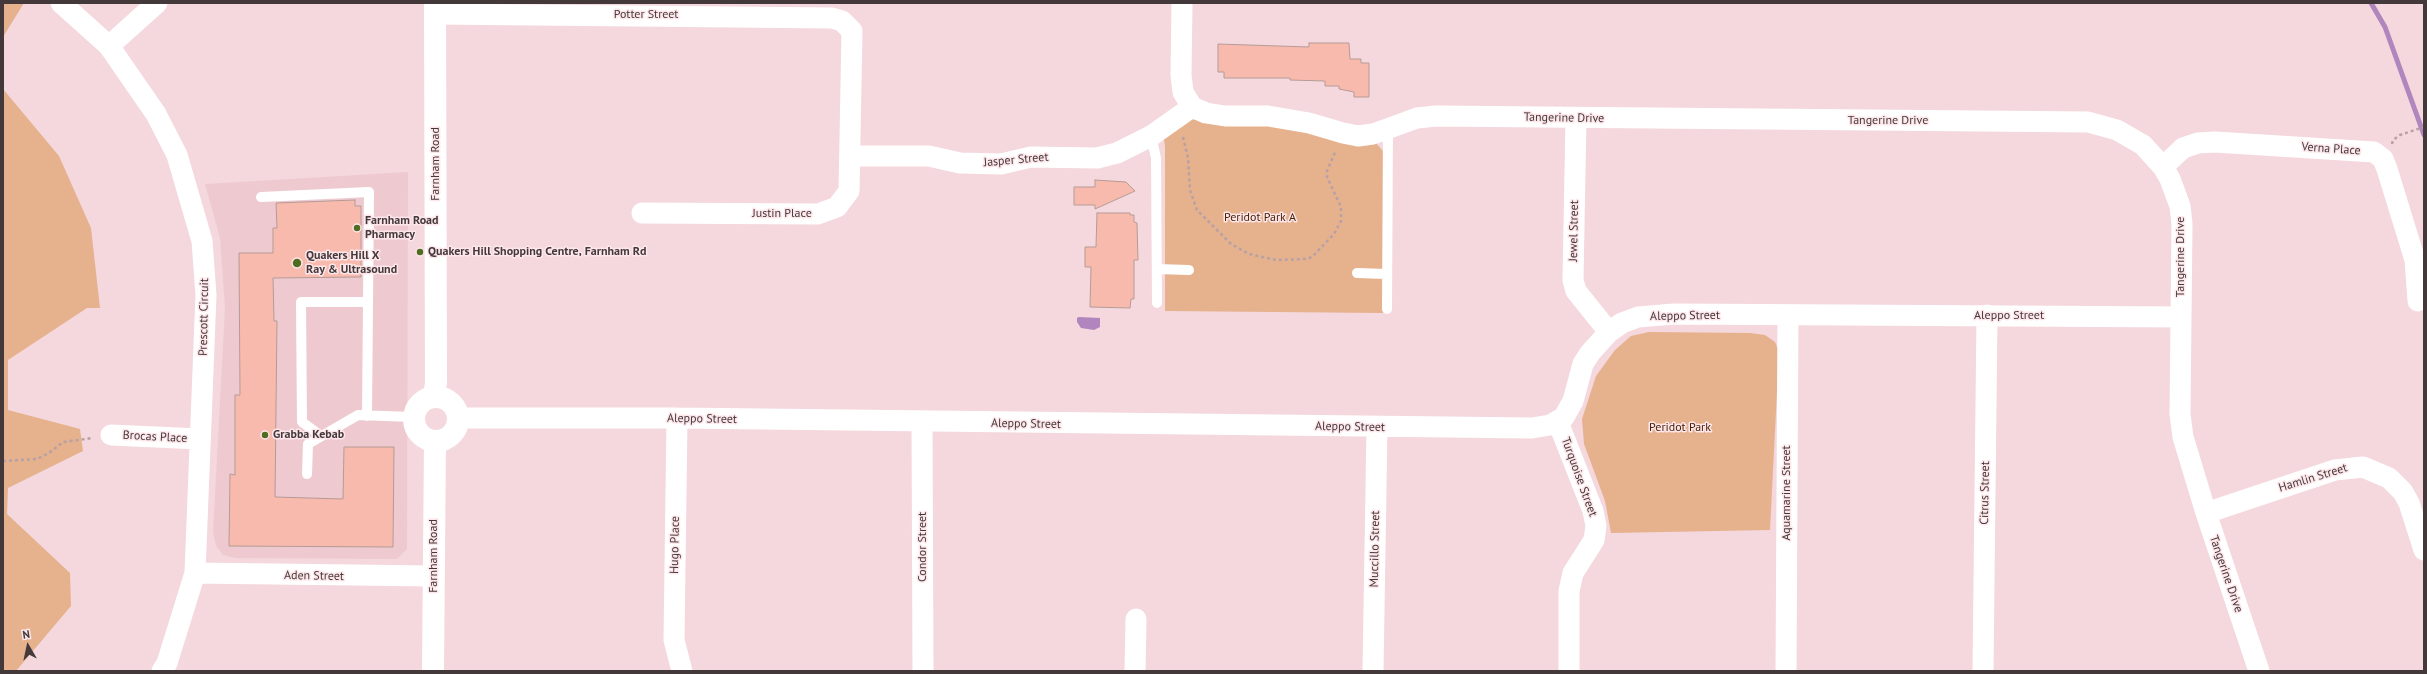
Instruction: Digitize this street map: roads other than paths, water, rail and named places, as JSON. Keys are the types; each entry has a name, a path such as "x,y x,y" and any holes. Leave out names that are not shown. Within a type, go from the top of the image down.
{"street":[{"name":"Prescott Circuit","path":"61,3 109,46 141,90 166,132 177,155 202,241 206,295 195,573 167,663 162,671"},
{"path":"109,46 157,3"},
{"path":"1182,3 1181,75 1184,112"},
{"name":"Potter Street","path":"435,9 659,9 832,18 842,21 852,31"},
{"name":"Farnham Road","path":"434,396 436,383 435,9"},
{"name":"Justin Place","path":"642,213 818,214 837,207 849,191 852,31"},
{"name":"Tangerine Drive","path":"1184,112 1225,116 1268,116 1309,122 1343,134 1358,136 1373,134 1388,127 1417,118 1436,116 2088,122 2117,130 2143,145 2163,167 2176,190 2182,224 2181,425 2206,513 2259,671"},
{"name":"Jasper Street","path":"850,156 929,156 960,163 1001,164 1031,157 1097,158 1117,153 1151,136 1184,112"},
{"name":"Jewel Street","path":"1576,118 1573,280 1576,291 1609,332"},
{"name":"Verna Place","path":"2163,167 2183,148 2198,142 2374,152 2383,159 2387,169 2415,260 2418,301"},
{"name":"Aleppo Street","path":"458,420 466,418 677,418 922,423 1532,428 1558,422 1569,410 1583,364 1598,342 1622,323 1638,317 1656,315 1987,315 2181,318"},
{"name":"Citrus Street","path":"1983,671 1987,315"},
{"name":"Aquamarine Street","path":"1786,671 1788,316"},
{"path":"434,396 446,399 451,403 455,408 458,420 453,433 441,441 434,441 421,436 413,424 413,417 418,405 422,401 434,396"},
{"name":"Hugo Place","path":"677,418 674,640 682,671"},
{"name":"Turquoise Street","path":"1558,422 1593,511 1596,526 1594,540 1573,573 1570,591 1569,671"},
{"name":"Condor Street","path":"922,423 923,671"},
{"name":"Muccillo Street","path":"1373,671 1377,427"},
{"name":"Brocas Place","path":"111,435 200,439"},
{"name":"Farnham Road","path":"433,671 434,441"},
{"name":"Hamlin Street","path":"2206,513 2335,470 2362,467 2384,476 2403,492 2409,503 2424,550"},
{"name":"Aden Street","path":"195,573 433,576"},
{"path":"1135,671 1136,619"}],"lane":[{"path":"1387,309 1388,127"},
{"path":"1151,136 1156,158 1157,303"},
{"path":"262,197 369,192 367,416"},
{"path":"1157,269 1189,270"},
{"path":"1357,273 1387,274"},
{"path":"321,436 302,422 301,302 368,302"},
{"path":"307,474 308,444 358,415 413,417"}],"waterway":[{"path":"2371,3 2385,27 2424,135"}],"place":[{"name":"Farnham Road Pharmacy","path":"357,228"},
{"name":"Quakers Hill Shopping Centre, Farnham Rd","path":"420,252"},
{"name":"Quakers Hill X Ray & Ultrasound","path":"297,263"},
{"name":"Grabba Kebab","path":"265,435"}],"park label":[{"name":"Peridot Park A","path":"1260,218"},
{"name":"Peridot Park","path":"1680,428"}]}
